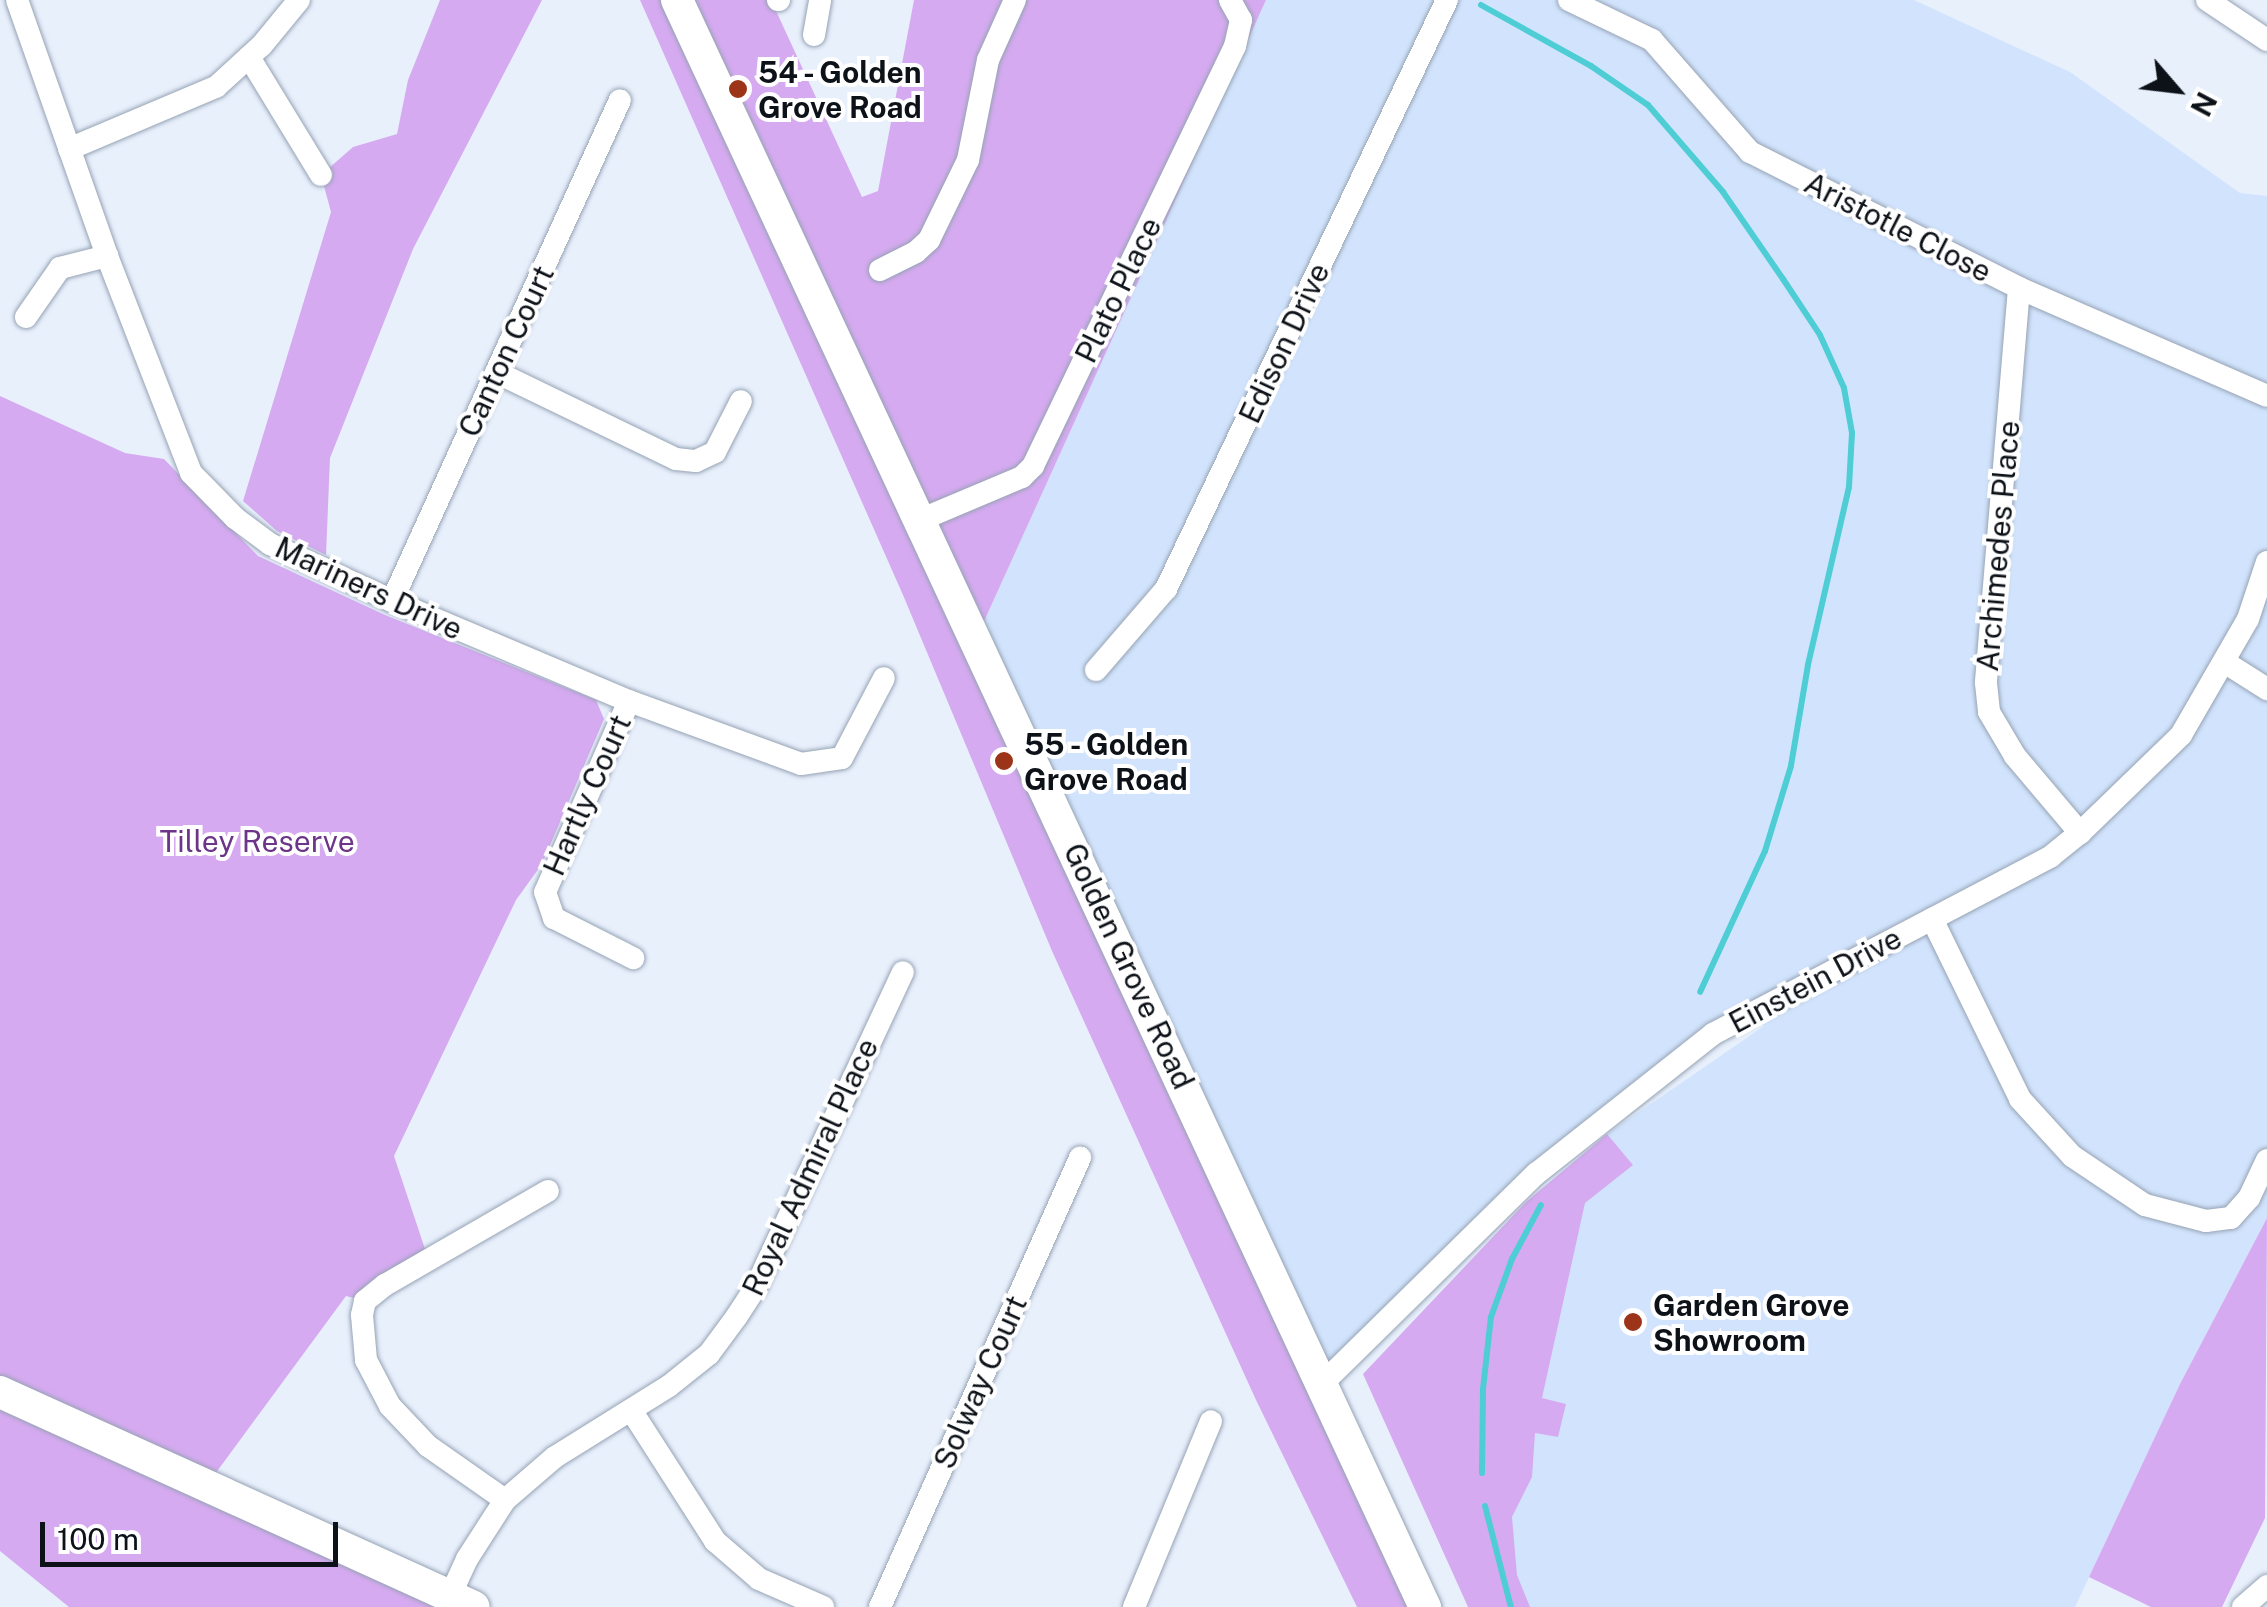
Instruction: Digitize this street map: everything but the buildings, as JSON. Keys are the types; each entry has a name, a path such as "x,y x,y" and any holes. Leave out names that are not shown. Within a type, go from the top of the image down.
{"main road":[{"name":"Golden Grove Road","path":"678,0 1324,1382 1425,1607"},
{"path":"0,1392 462,1602"}],"street":[{"path":"69,149 216,87 300,0"},
{"path":"814,35 820,0"},
{"path":"880,270 916,252 929,240 968,160 988,60 1015,0"},
{"name":"Plato Place","path":"920,520 1022,478 1033,466 1235,46 1241,20 1230,0"},
{"name":"Edison Drive","path":"1096,670 1166,589 1447,0"},
{"name":"Aristotle Close","path":"1569,0 1652,40 1750,152 2019,288 2267,396"},
{"path":"2207,0 2267,40"},
{"name":"Mariners Drive","path":"12,12 69,149 191,473 235,518 270,544 392,602 629,701 801,764 842,758 884,678"},
{"path":"249,57 321,174"},
{"name":"Canton Court","path":"392,602 620,100"},
{"path":"26,317 60,268 107,256"},
{"name":"Archimedes Place","path":"2019,288 1986,683 1989,712 2015,756 2080,834"},
{"path":"496,372 676,459 696,461 715,452 741,401"},
{"name":"Einstein Drive","path":"1324,1382 1537,1172 1712,1034 2050,857 2080,834 2181,735 2226,664 2248,619 2267,562"},
{"path":"2226,664 2267,688"},
{"name":"Hartly Court","path":"629,701 544,892 554,918 634,958"},
{"path":"1932,919 2020,1099 2072,1156 2145,1205 2206,1221 2232,1218 2249,1198 2267,1160"},
{"name":"Royal Admiral Place","path":"462,1602 467,1559 505,1500 556,1458 709,1354 757,1285 903,972"},
{"name":"Solway Court","path":"880,1607 1080,1157"},
{"path":"505,1500 428,1446 390,1406 366,1360 362,1314 364,1301 385,1285 548,1190"},
{"path":"631,1410 715,1540 759,1579 823,1607"},
{"path":"1134,1607 1212,1421"},
{"path":"2243,1607 2267,1586"}],"shaded area":[{"path":"1266,0 1914,0 2070,72 2240,193 2267,196 2267,1218 2180,1384 2075,1607 1470,1607 1533,1196 1607,1134 1764,1026 1753,1013 1575,1143 1324,1382 976,639"}],"green space":[{"path":"440,0 542,0 413,249 330,458 326,555 277,531 243,501 331,212 321,175 353,147 397,134 408,80"},
{"path":"640,0 771,0 862,197 878,191 914,0 1266,0 976,639 1423,1607 1357,1607 1256,1400 1052,951 903,595"},
{"name":"Tilley Reserve","path":"0,396 125,453 164,459 258,556 385,615 596,700 604,719 542,864 516,900 394,1156 428,1258 365,1301 346,1296 207,1485 475,1607 69,1607 0,1551"},
{"path":"1607,1134 1633,1165 1585,1203 1542,1398 1566,1404 1558,1437 1535,1433 1532,1477 1512,1517 1517,1575 1530,1607 1468,1607 1363,1374 1526,1202"},
{"path":"2267,1218 2265,1518 2222,1607 2151,1607 2089,1577 2180,1384"}],"waterway":[{"path":"1481,5 1591,66 1648,105 1723,192 1820,335 1844,388 1852,433 1849,487 1808,665 1791,766 1765,851 1700,992"},
{"path":"1482,1473 1483,1389 1491,1317 1512,1259 1541,1205"},
{"path":"1485,1506 1511,1607"}],"place":[{"name":"54 - Golden Grove Road","path":"738,89"},
{"name":"55 - Golden Grove Road","path":"1004,761"},
{"name":"Garden Grove Showroom","path":"1633,1322"}]}
